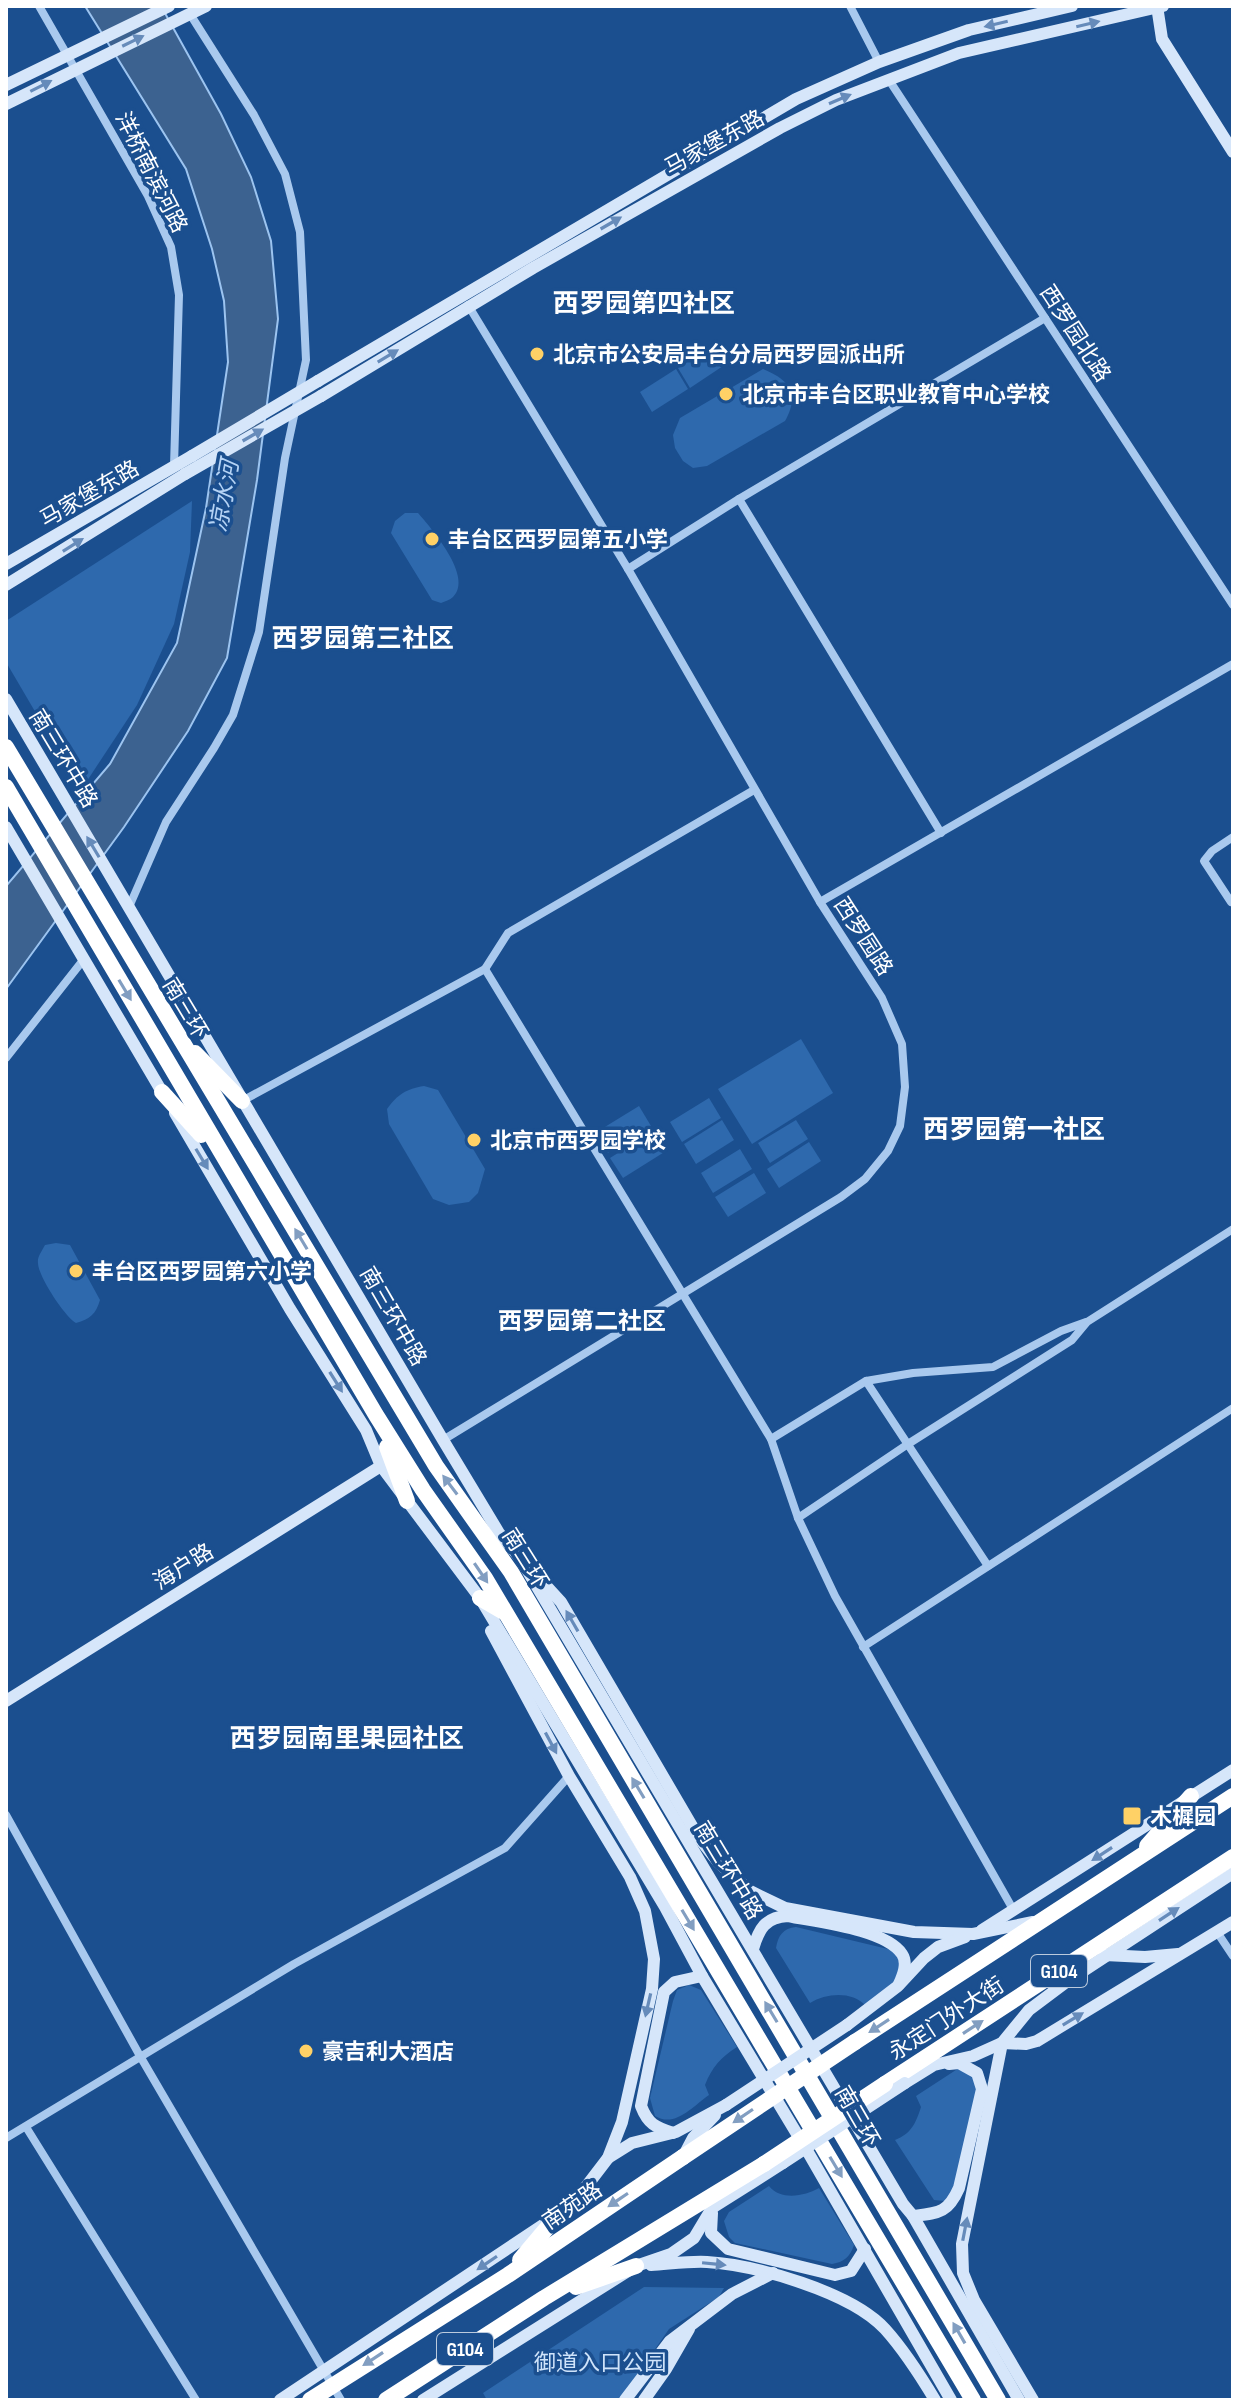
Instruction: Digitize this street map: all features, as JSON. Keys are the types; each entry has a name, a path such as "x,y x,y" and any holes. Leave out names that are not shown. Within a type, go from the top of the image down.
{"highway":[{"name":"南三环","path":"6,747 436,1466 516,1565 998,2400"},
{"name":"南三环","path":"6,787 376,1415 423,1490 485,1578 973,2400"},
{"path":"173,1030 242,1101"},
{"path":"162,1092 227,1162"},
{"path":"376,1415 407,1501"},
{"path":"499,1533 516,1565"},
{"path":"480,1598 505,1612"},
{"path":"1132,1862 1191,1796"},
{"name":"永定门外大街","path":"855,2042 1233,1796"},
{"name":"永定门外大街","path":"544,2298 764,2164 1233,1857"},
{"name":"南苑路","path":"310,2400 508,2275 855,2042"},
{"path":"508,2275 558,2215"},
{"path":"544,2298 636,2266"},
{"name":"G104","path":"386,2400 544,2298"}],"street":[{"name":"洋桥南滨河路","path":"39,6 148,196 171,247 179,295 174,466"},
{"path":"6,85 169,6"},
{"path":"6,104 206,6"},
{"path":"850,6 879,62"},
{"name":"马家堡东路","path":"6,585 185,474 321,396 466,302 796,99 879,62 969,30 1072,6"},
{"path":"1159,6 1162,39 1233,152"},
{"name":"马家堡东路","path":"6,564 318,381 836,100 959,53 1125,11 1159,6"},
{"path":"129,907 166,822 233,715 259,632 285,458 306,360 300,232 285,174 254,115 190,14"},
{"name":"西罗园北路","path":"889,80 1233,605"},
{"name":"西罗园路","path":"443,1440 841,1197 865,1179 888,1151 900,1126 905,1087 902,1044 882,998 820,902 628,569 466,302"},
{"path":"628,569 739,499 1045,318"},
{"path":"739,499 941,833"},
{"path":"820,902 1233,664"},
{"name":"南三环中路","path":"6,699 499,1533"},
{"path":"242,1101 485,969 508,933 754,790"},
{"path":"7,830 290,1309 366,1430 381,1466 428,1525 472,1596 569,1776 630,1877 645,1911 654,1959 652,1989 622,2122 608,2158 582,2192 558,2215 333,2385 280,2400"},
{"path":"1233,837 1212,851 1204,861 1231,902 1233,900"},
{"path":"6,1058 84,959"},
{"path":"485,969 771,1439 798,1518 863,1647 1014,1911"},
{"path":"771,1439 866,1381 913,1373 993,1367 1061,1331 1087,1322 1233,1229"},
{"path":"798,1518 1072,1340 1087,1322"},
{"path":"866,1381 988,1566"},
{"path":"863,1647 1233,1408"},
{"name":"海户路","path":"6,1701 381,1466"},
{"path":"445,1552 480,1598 665,1907 702,1976 951,2400"},
{"path":"516,1565 561,1602 699,1838 718,1862 750,1891 785,1908 914,1932 973,1934 1004,1930 1045,1919"},
{"name":"南三环中路","path":"516,1565 753,1949 1019,2400"},
{"path":"608,2158 632,2143 673,2133 726,2105 847,2025 898,1986 938,1947 973,1934 1014,1911 1233,1770"},
{"path":"6,2138 294,1964 505,1848 569,1776"},
{"path":"6,1815 140,2056 333,2385"},
{"name":"永定门外大街","path":"712,2208 934,2065 973,2056 1002,2043 1029,2010 1105,1955 1233,1873"},
{"path":"753,1949 759,1930 766,1921 777,1917 788,1916 872,1935 887,1939 903,1955 905,1966 898,1986"},
{"path":"1033,2400 974,2300 963,2273 962,2244 1002,2043 1037,2041 1233,1922"},
{"path":"1217,1932 1233,1956"},
{"path":"1105,1955 1145,1957 1183,1953"},
{"path":"673,2133 653,2127 646,2120 641,2106 664,1992 675,1982 702,1976"},
{"path":"913,2216 942,2211 952,2204 959,2188 982,2089 977,2073 959,2063 934,2065"},
{"path":"683,2157 693,2138 726,2105"},
{"path":"26,2127 196,2400"},
{"path":"712,2208 711,2233 728,2249 835,2275 851,2271 865,2249"},
{"path":"423,2400 636,2266 671,2254 694,2238 712,2208"},
{"path":"636,2266 707,2262 773,2273 847,2302 883,2327 935,2400"},
{"path":"625,2400 670,2341 732,2294 773,2273"},
{"path":"644,2400 692,2323"}],"green space":[{"path":"714,344 726,364 690,388 678,368"},
{"path":"676,369 688,389 652,412 640,392"},
{"path":"763,369 780,378 790,389 792,403 785,421 707,466 693,468 683,461 675,448 673,435 680,418"},
{"path":"192,501 190,552 174,624 137,705 81,790 6,662 6,621"},
{"path":"405,513 418,513 455,566 458,588 449,600 441,603 432,600 391,533 395,521"},
{"path":"801,1039 833,1093 752,1144 718,1089"},
{"path":"424,1086 438,1090 485,1169 478,1193 469,1202 449,1205 433,1199 389,1124 387,1109 395,1100 407,1091"},
{"path":"709,1098 721,1118 682,1142 670,1122"},
{"path":"639,1106 651,1126 608,1153 595,1133"},
{"path":"722,1120 734,1140 696,1164 684,1144"},
{"path":"796,1120 808,1139 770,1163 758,1143"},
{"path":"653,1131 666,1151 623,1178 610,1158"},
{"path":"809,1142 821,1161 779,1188 767,1169"},
{"path":"740,1149 752,1169 713,1193 701,1173"},
{"path":"754,1173 766,1193 728,1217 715,1197"},
{"path":"45,1245 70,1245 100,1300 92,1315 76,1323 59,1305 39,1269 38,1258"},
{"path":"796,1927 892,1950 898,1954 903,1982 866,2006 854,1998 839,1995 810,2003 776,1948 782,1933"},
{"path":"689,1985 701,1990 737,2047 711,2073 705,2085 709,2095 676,2118 662,2119 655,2116 650,2098 673,2001 677,1990"},
{"path":"959,2068 972,2073 978,2082 957,2191 945,2201 934,2200 895,2140 905,2135 915,2123 921,2107 916,2096"},
{"path":"769,2186 780,2194 793,2196 819,2188 854,2245 848,2256 832,2264 735,2243 729,2237 724,2221 729,2212"},
{"name":"御道入口公园","path":"644,2287 724,2288 719,2297 669,2329 620,2400 487,2400 483,2393"}],"water":[{"name":"凉水河","path":"85,6 161,6 221,114 251,177 271,241 278,319 257,480 227,658 188,731 124,827 6,989 6,886 110,764 177,643 206,508 228,362 224,301 212,249 186,169"}],"place":[{"name":"北京市公安局丰台分局西罗园派出所","path":"537,354"},
{"name":"北京市丰台区职业教育中心学校","path":"726,394"},
{"name":"丰台区西罗园第五小学","path":"432,539"},
{"name":"北京市西罗园学校","path":"474,1140"},
{"name":"丰台区西罗园第六小学","path":"76,1271"},
{"name":"木樨园","path":"1132,1816"},
{"name":"豪吉利大酒店","path":"306,2051"}],"district":[{"name":"西罗园第四社区","path":"644,303"},
{"name":"西罗园第三社区","path":"363,638"},
{"name":"西罗园第一社区","path":"1014,1129"},
{"name":"西罗园第二社区","path":"582,1321"},
{"name":"西罗园南里果园社区","path":"347,1738"}]}
